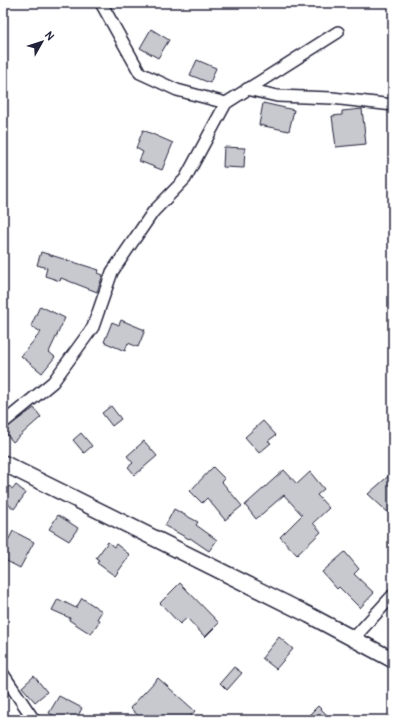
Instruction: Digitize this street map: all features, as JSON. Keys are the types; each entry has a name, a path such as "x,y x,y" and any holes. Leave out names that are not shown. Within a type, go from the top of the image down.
{"street":[{"path":"101,3 140,73 177,90 226,103"},
{"path":"3,423 53,382 93,327 112,272 154,212 185,179 226,103 338,32"},
{"path":"247,89 277,96 332,98 393,105"},
{"path":"3,463 393,660"},
{"path":"353,639 393,595"},
{"path":"3,674 34,720"}],"building":[{"path":"151,29 169,40 158,58 140,48"},
{"path":"197,60 216,68 210,83 190,75"},
{"path":"263,103 294,110 289,131 259,125"},
{"path":"362,109 366,144 336,147 332,116 342,115 342,111"},
{"path":"143,130 173,143 162,170 139,161 143,152 136,148"},
{"path":"224,147 245,148 244,168 223,167"},
{"path":"41,252 99,270 98,273 103,275 97,292 61,278 60,281 45,276 47,268 37,265"},
{"path":"40,306 65,318 49,352 55,357 42,373 21,356 41,332 31,326"},
{"path":"121,320 145,330 138,347 128,343 125,351 104,342 112,322 119,325"},
{"path":"111,406 121,419 112,426 102,413"},
{"path":"34,408 41,417 13,442 3,430"},
{"path":"263,421 276,435 268,441 271,443 259,453 245,437"},
{"path":"81,433 92,446 84,453 73,440"},
{"path":"144,441 157,456 135,475 128,467 133,463 127,456"},
{"path":"213,467 225,479 222,482 242,506 225,520 207,498 202,503 190,491"},
{"path":"284,470 297,484 310,472 324,489 317,495 329,508 313,523 321,532 297,555 280,537 302,515 284,495 256,519 245,505"},
{"path":"393,472 393,517 368,494"},
{"path":"16,485 26,493 14,509 3,500 3,493 9,486 13,489"},
{"path":"174,509 198,522 196,525 217,540 209,551 190,538 189,539 165,526"},
{"path":"58,515 78,528 69,541 49,529"},
{"path":"13,531 34,542 20,568 3,559 3,550"},
{"path":"108,542 114,547 116,544 130,555 115,576 97,563 99,560 96,558"},
{"path":"345,552 359,569 354,574 374,593 360,608 339,587 337,589 322,572"},
{"path":"180,583 219,623 205,637 187,618 180,624 160,603"},
{"path":"82,598 102,611 97,619 100,620 91,634 69,620 70,618 52,610 58,599 76,608"},
{"path":"279,637 293,649 276,669 262,658"},
{"path":"234,667 242,673 227,690 220,683"},
{"path":"34,676 47,692 35,702 22,687"},
{"path":"158,678 195,711 187,720 143,720 130,708"},
{"path":"59,696 82,708 76,720 62,720 49,713"},
{"path":"318,706 332,720 304,720"}]}
